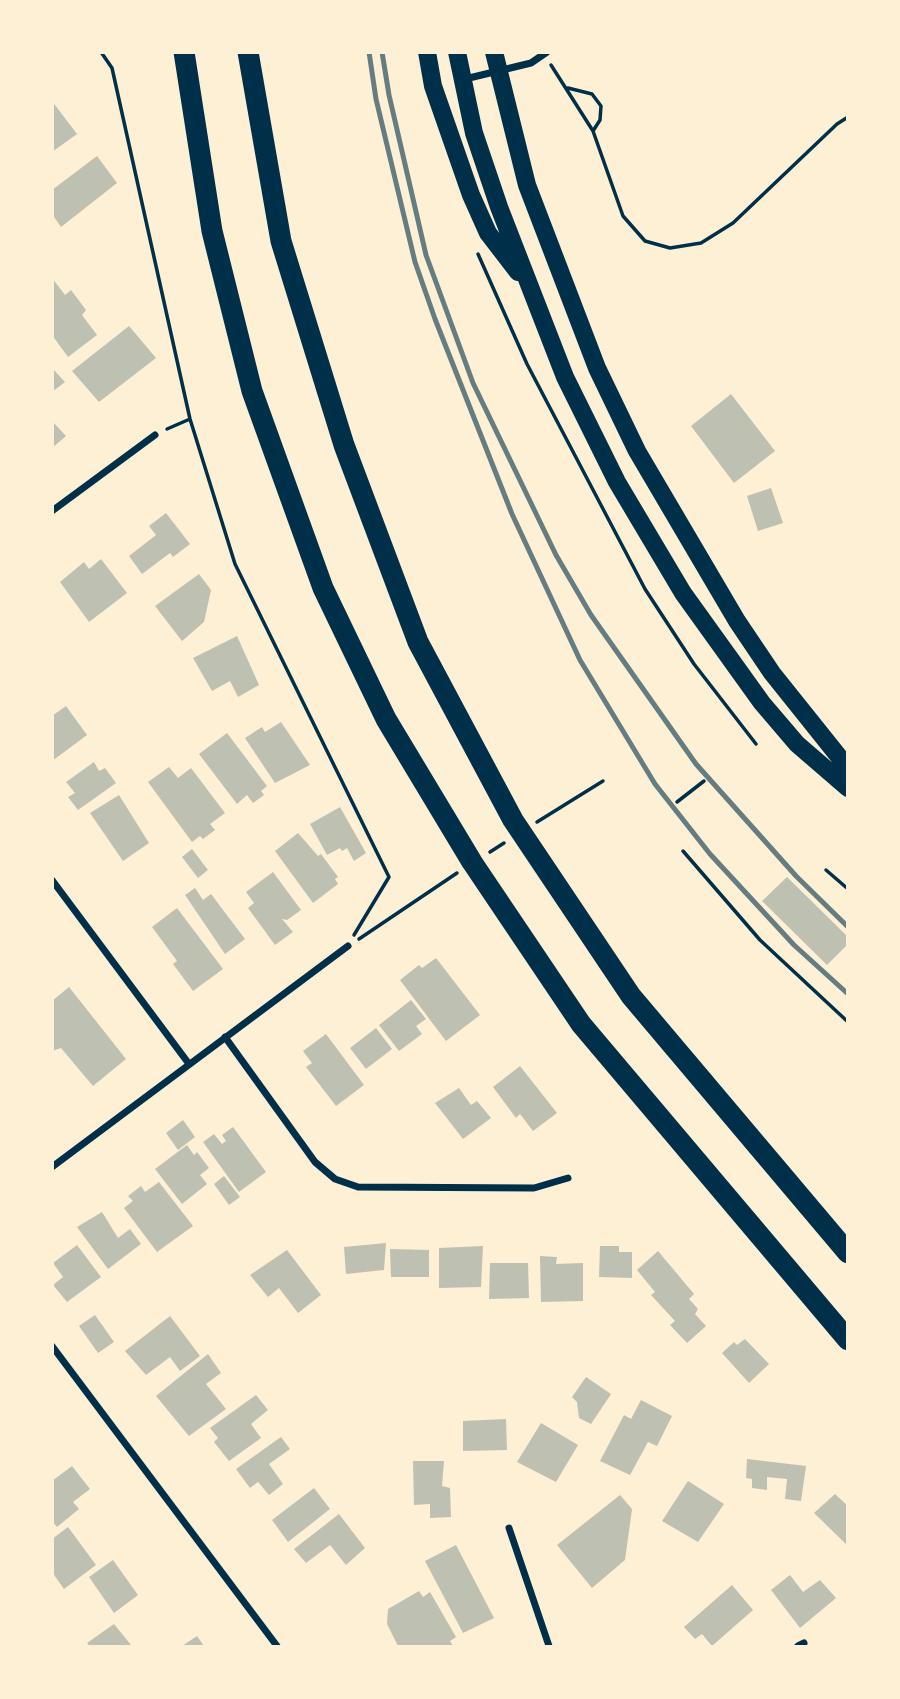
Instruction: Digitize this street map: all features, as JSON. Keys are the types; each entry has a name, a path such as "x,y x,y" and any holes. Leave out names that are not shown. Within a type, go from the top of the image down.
{"highway":[{"path":"184,52 212,231 252,391 323,588 386,719 472,862 581,1024 848,1340"},
{"path":"248,52 281,241 344,445 418,642 513,820 631,996 848,1253"}],"main road":[{"path":"457,52 460,80 499,207 565,377 606,459 683,593 762,703 797,744 848,788"},
{"path":"494,52 527,185 597,368 637,452 737,621 772,673 848,768"},
{"path":"428,61 460,80"},
{"path":"428,61 458,164 488,233 531,289"}],"street":[{"path":"460,80 531,63 545,54"},
{"path":"52,511 155,435"},
{"path":"52,880 189,1064"},
{"path":"52,1167 348,946"},
{"path":"225,1037 315,1163 335,1178 358,1187 534,1188 568,1178"},
{"path":"52,1346 277,1647"},
{"path":"509,1528 549,1647"}],"path":[{"path":"101,52 112,68 190,419 235,564 389,877 348,946"},
{"path":"545,54 593,131 623,216 645,240 670,248 701,243 733,223 837,124 848,117"},
{"path":"568,89 592,94 601,106 600,120 593,131"},
{"path":"155,435 190,419"},
{"path":"677,802 704,780"},
{"path":"552,813 603,782"},
{"path":"685,785 690,791"},
{"path":"682,851 760,940 848,1021"},
{"path":"826,870 848,889"},
{"path":"348,946 408,904"}],"building":[{"path":"52,101 77,134 52,152"},
{"path":"97,156 117,183 61,227 52,214 52,190"},
{"path":"52,278 65,295 71,290 86,310 82,315 97,335 68,357 52,335"},
{"path":"129,326 156,358 99,402 72,371"},
{"path":"52,368 65,382 52,392"},
{"path":"731,394 775,451 734,483 691,426"},
{"path":"52,421 66,436 52,448"},
{"path":"771,488 783,523 758,531 747,496"},
{"path":"166,513 190,544 173,557 170,553 142,574 129,556 156,535 149,526"},
{"path":"101,559 127,593 89,622 60,582 84,562 89,569"},
{"path":"199,574 211,590 204,622 182,641 155,606"},
{"path":"237,636 259,685 238,697 230,681 212,691 193,658"},
{"path":"66,706 87,735 52,761 52,716"},
{"path":"281,722 310,765 275,783 245,738 262,727 265,732"},
{"path":"227,733 267,786 261,791 264,795 253,803 247,795 237,804 199,754"},
{"path":"94,762 99,771 105,768 116,783 78,810 68,797 75,793 66,782"},
{"path":"169,767 178,778 191,768 225,813 210,824 215,830 203,839 200,836 192,842 148,782"},
{"path":"119,795 149,843 123,861 90,813"},
{"path":"340,807 366,853 354,861 347,848 342,851 340,848 327,855 310,824"},
{"path":"298,833 318,856 321,854 338,877 335,879 338,884 313,903 275,851"},
{"path":"192,849 208,870 198,878 182,857"},
{"path":"273,872 301,910 287,920 282,919 293,932 275,945 248,908 254,903 246,892"},
{"path":"787,877 848,937 848,944 827,965 762,901"},
{"path":"195,888 203,900 211,894 245,939 225,954 185,895"},
{"path":"177,908 223,969 193,991 173,964 177,961 152,927"},
{"path":"436,958 480,1015 446,1041 400,980 419,965 422,968"},
{"path":"69,987 126,1059 93,1086 61,1048 52,1051 52,1001"},
{"path":"411,1000 426,1019 416,1026 422,1034 399,1051 379,1025"},
{"path":"376,1028 392,1049 366,1069 350,1048"},
{"path":"326,1034 364,1085 336,1106 306,1067 312,1063 303,1051"},
{"path":"520,1066 557,1113 533,1131 520,1114 516,1118 493,1087"},
{"path":"459,1088 471,1105 477,1101 491,1118 463,1139 435,1103"},
{"path":"183,1120 195,1137 178,1150 166,1133"},
{"path":"233,1127 266,1172 239,1192 203,1142 214,1134 222,1144 226,1141 222,1135"},
{"path":"187,1145 194,1155 197,1152 209,1168 200,1175 207,1184 182,1204 155,1169"},
{"path":"224,1176 240,1197 229,1205 214,1184"},
{"path":"159,1182 193,1226 157,1252 124,1208 133,1201 128,1196 141,1186 145,1192"},
{"path":"102,1212 118,1238 130,1229 141,1244 108,1269 77,1227"},
{"path":"386,1243 384,1270 346,1274 344,1247"},
{"path":"77,1245 101,1277 67,1302 53,1285 63,1277 53,1263"},
{"path":"483,1246 481,1287 439,1288 439,1248"},
{"path":"600,1246 619,1246 619,1252 632,1252 632,1278 599,1277"},
{"path":"390,1249 429,1250 429,1277 391,1277"},
{"path":"287,1250 321,1295 298,1313 279,1288 268,1297 250,1275"},
{"path":"658,1251 694,1294 689,1299 698,1309 695,1314 706,1326 687,1343 670,1325 675,1321 651,1295 655,1292 637,1270"},
{"path":"540,1256 557,1257 556,1264 583,1263 583,1301 541,1302"},
{"path":"490,1263 528,1263 529,1298 489,1299"},
{"path":"95,1315 114,1342 98,1353 79,1326"},
{"path":"170,1316 200,1356 180,1371 170,1357 146,1375 125,1351"},
{"path":"745,1339 769,1364 749,1383 722,1353 734,1342 737,1345"},
{"path":"208,1354 221,1373 206,1384 226,1409 189,1436 156,1396"},
{"path":"586,1377 611,1394 591,1424 579,1418 577,1402 572,1397"},
{"path":"256,1395 268,1410 251,1424 261,1438 229,1461 214,1442 218,1438 210,1428"},
{"path":"641,1400 672,1416 657,1446 648,1442 630,1475 600,1461 624,1415 631,1419"},
{"path":"506,1419 507,1450 463,1451 463,1421"},
{"path":"541,1423 578,1445 556,1482 517,1462"},
{"path":"281,1437 290,1449 269,1464 283,1484 269,1495 258,1482 250,1488 236,1469"},
{"path":"747,1459 806,1466 801,1501 785,1499 787,1479 767,1477 767,1490 752,1488 752,1479 746,1478"},
{"path":"413,1461 444,1461 442,1486 450,1488 451,1517 430,1518 430,1504 414,1505"},
{"path":"72,1466 90,1489 73,1502 79,1509 57,1527 52,1521 52,1481"},
{"path":"688,1481 724,1504 698,1542 662,1521"},
{"path":"314,1488 330,1509 288,1542 272,1520"},
{"path":"835,1494 848,1506 848,1546 814,1513"},
{"path":"620,1495 632,1509 625,1560 592,1588 557,1545"},
{"path":"339,1514 365,1548 346,1565 330,1545 306,1563 294,1549"},
{"path":"68,1527 96,1565 64,1589 52,1572 52,1539"},
{"path":"456,1545 494,1618 463,1633 425,1561"},
{"path":"113,1560 138,1595 114,1613 89,1577"},
{"path":"790,1575 803,1592 820,1580 836,1598 800,1628 771,1590"},
{"path":"732,1585 753,1610 712,1646 702,1634 695,1639 684,1627"},
{"path":"419,1591 423,1597 430,1592 456,1637 450,1641 453,1646 398,1646 387,1624 388,1609"},
{"path":"114,1624 131,1645 90,1646 87,1643"},
{"path":"197,1636 204,1646 182,1646"}],"railway":[{"path":"369,52 376,99 415,262 512,514 580,660 655,784 710,854 794,945 848,994"},
{"path":"382,52 389,95 426,255 473,383 556,555 591,615 696,764 796,876 848,927"}]}
